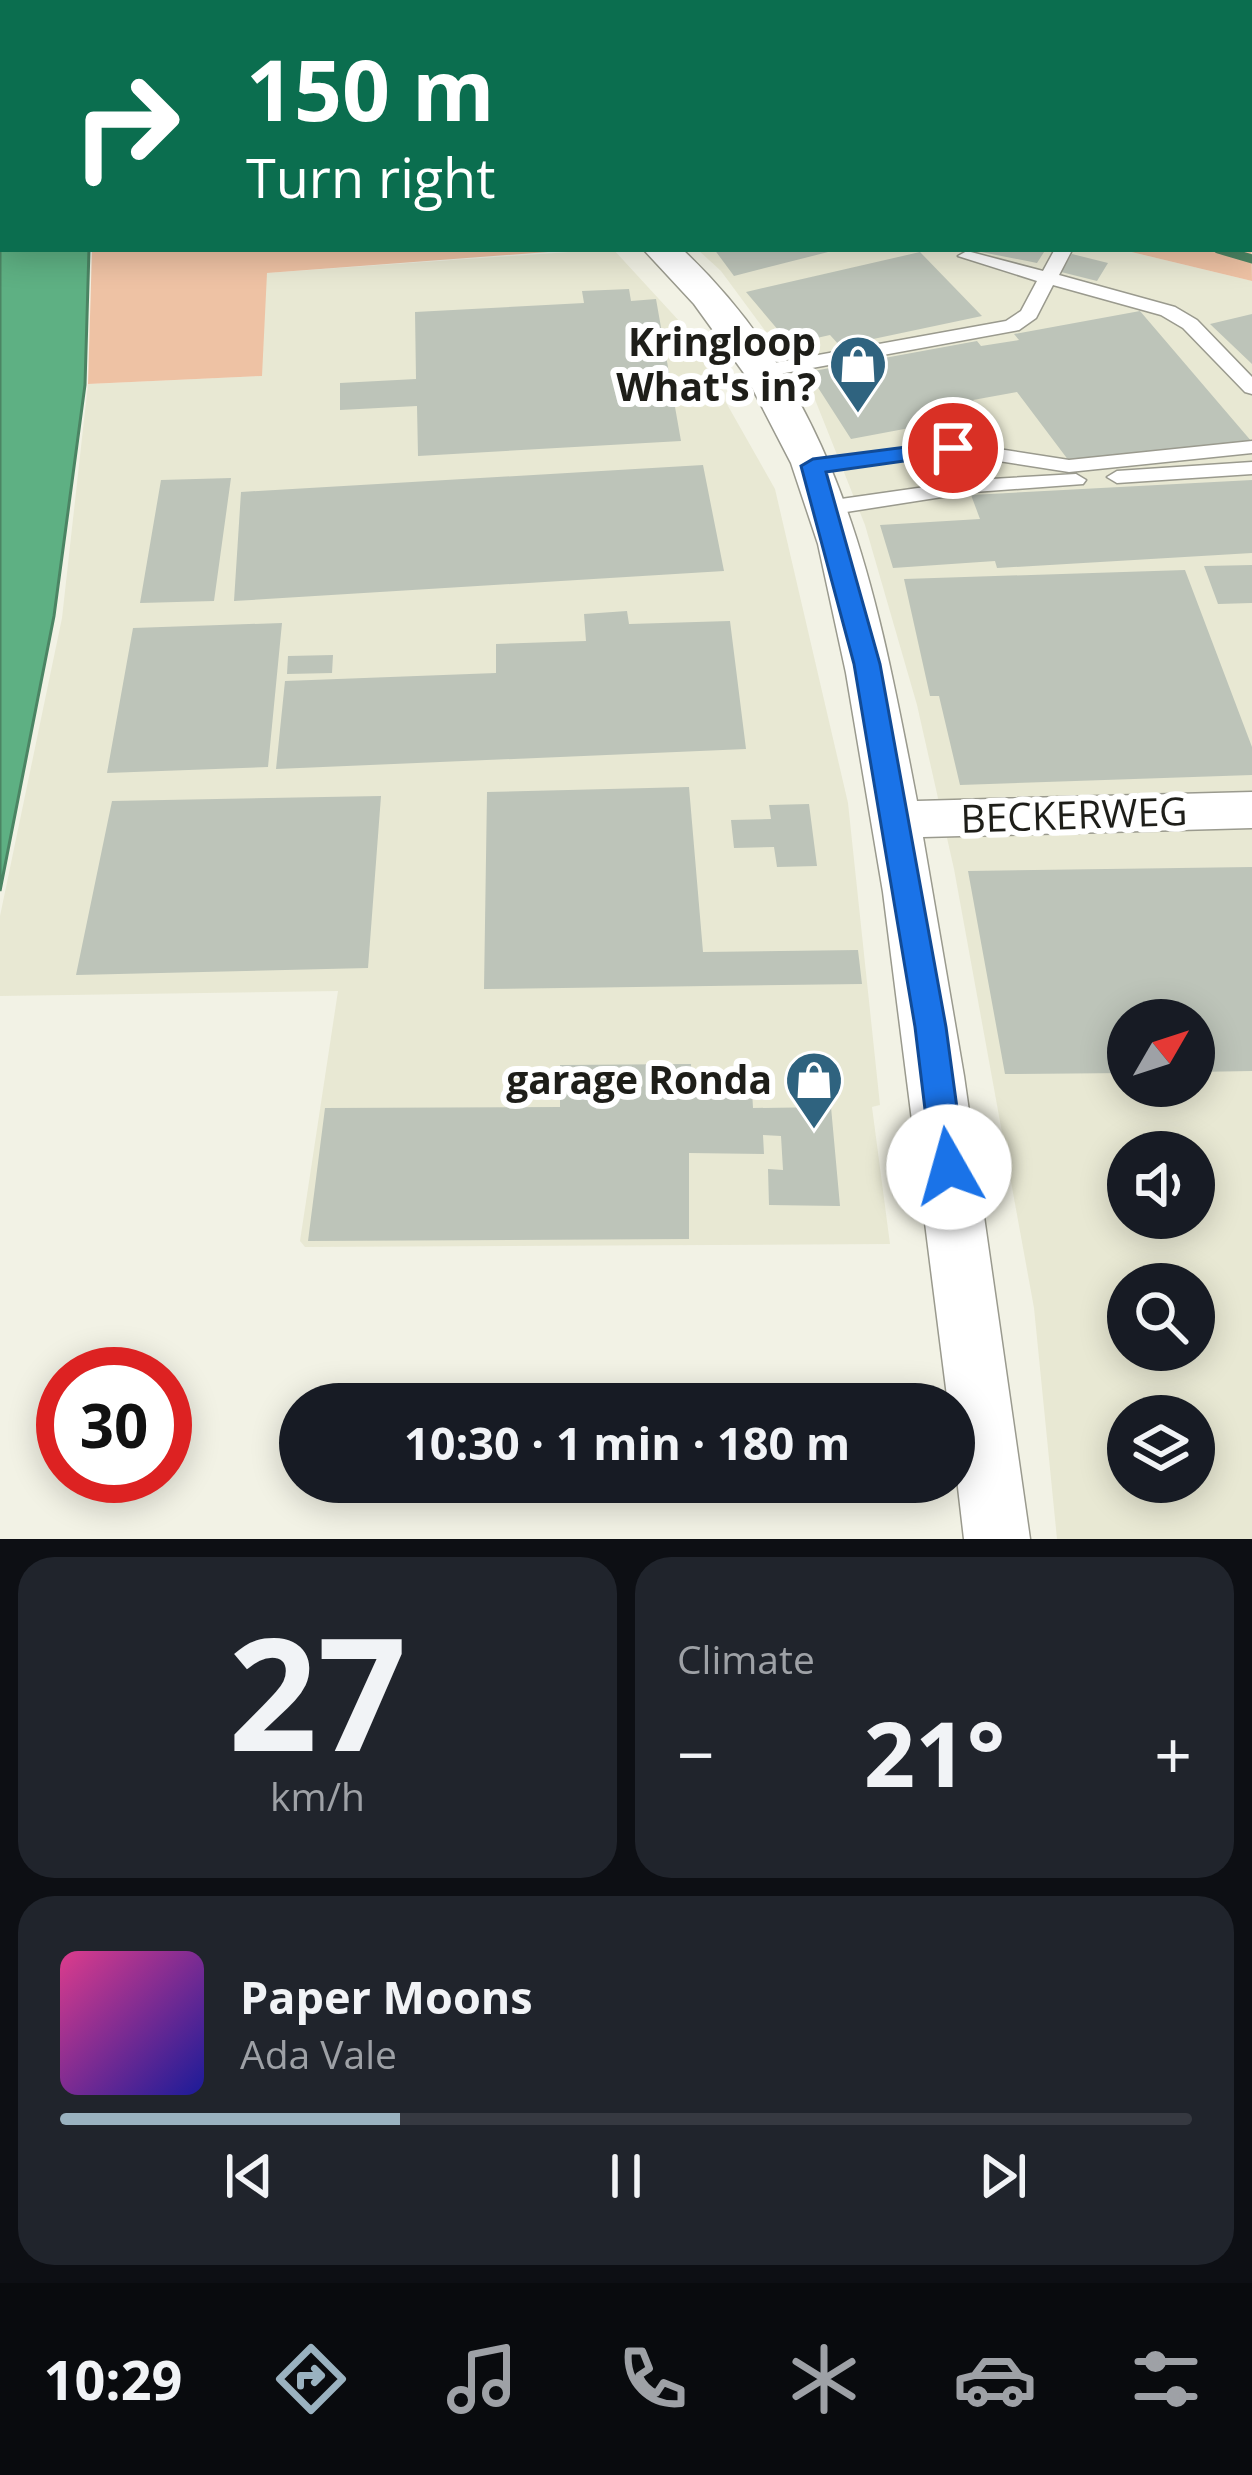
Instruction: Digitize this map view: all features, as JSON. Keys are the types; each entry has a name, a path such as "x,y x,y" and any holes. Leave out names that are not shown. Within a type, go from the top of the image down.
{"street":[{"path":"664,252 697,284 763,371 820,487 867,664 930,1027 997,1539"},
{"name":"BECKERWEG","path":"896,820 1252,810"}],"lane":[{"path":"763,371 1012,326 1029,314 1062,252"},
{"path":"967,256 1145,302 1180,317 1252,388"},
{"path":"820,487 953,448 1069,466 1252,447"},
{"path":"820,487 974,486 1252,468"}],"shaded area":[{"path":"0,252 89,252 85,385 54,616 0,891"},
{"path":"92,252 548,252 267,273 262,376 88,384"},
{"path":"616,252 681,323 775,489 848,803 880,1105 872,1107 890,1244 305,1247 300,1241 338,991 0,996 0,916 62,618 88,384 261,376 266,273"},
{"path":"700,252 1131,252 1252,281 1252,1539 1057,1539 1034,1308 954,869 917,705 865,525 814,397 721,271"},
{"path":"1131,252 1252,252 1252,281"}],"building":[{"path":"716,252 828,252 734,276"},
{"path":"920,252 982,316 840,346 830,335 790,344 746,292"},
{"path":"981,252 1044,252 1037,263"},
{"path":"1072,254 1108,263 1097,281 1061,272"},
{"path":"629,289 631,301 656,299 681,441 418,456 417,406 340,410 340,383 416,379 415,312 584,303 582,291"},
{"path":"1140,311 1252,442 1069,461 1017,392 973,400 984,414 851,439 808,372 977,341 981,346 1019,340 1014,334"},
{"path":"1252,314 1252,364 1210,324"},
{"path":"703,465 724,571 234,601 241,492"},
{"path":"231,478 214,601 140,603 161,480"},
{"path":"1252,480 1252,553 997,568 995,561 893,568 880,525 980,519 971,495"},
{"path":"1252,565 1252,603 1218,604 1204,566"},
{"path":"1185,570 1252,747 1252,775 960,785 939,696 930,696 904,579"},
{"path":"627,611 629,624 730,621 746,749 276,769 285,681 496,673 496,644 586,641 584,614"},
{"path":"282,623 268,767 107,773 133,628"},
{"path":"333,655 332,673 287,674 288,656"},
{"path":"689,787 703,952 858,950 862,984 484,989 487,792"},
{"path":"381,796 368,968 76,975 112,801"},
{"path":"809,804 817,866 777,867 774,847 734,848 731,820 771,819 769,805"},
{"path":"1252,867 1252,1071 1215,1072 1215,999 1107,999 1107,1073 1005,1074 968,871"},
{"path":"795,1063 816,1063 818,1098 797,1098"},
{"path":"691,1064 692,1091 752,1091 753,1108 831,1107 840,1206 769,1205 768,1169 783,1170 781,1136 763,1135 764,1154 689,1153 689,1239 308,1241 325,1108 560,1107 560,1065"}],"waterway":[{"path":"1228,252 1252,259"}],"place":[{"name":"Kringloop What's in?","path":"858,415"},
{"name":"garage Ronda","path":"814,1131"}],"route":[{"path":"949,1167 930,1027 867,664 813,466 953,448"}]}
